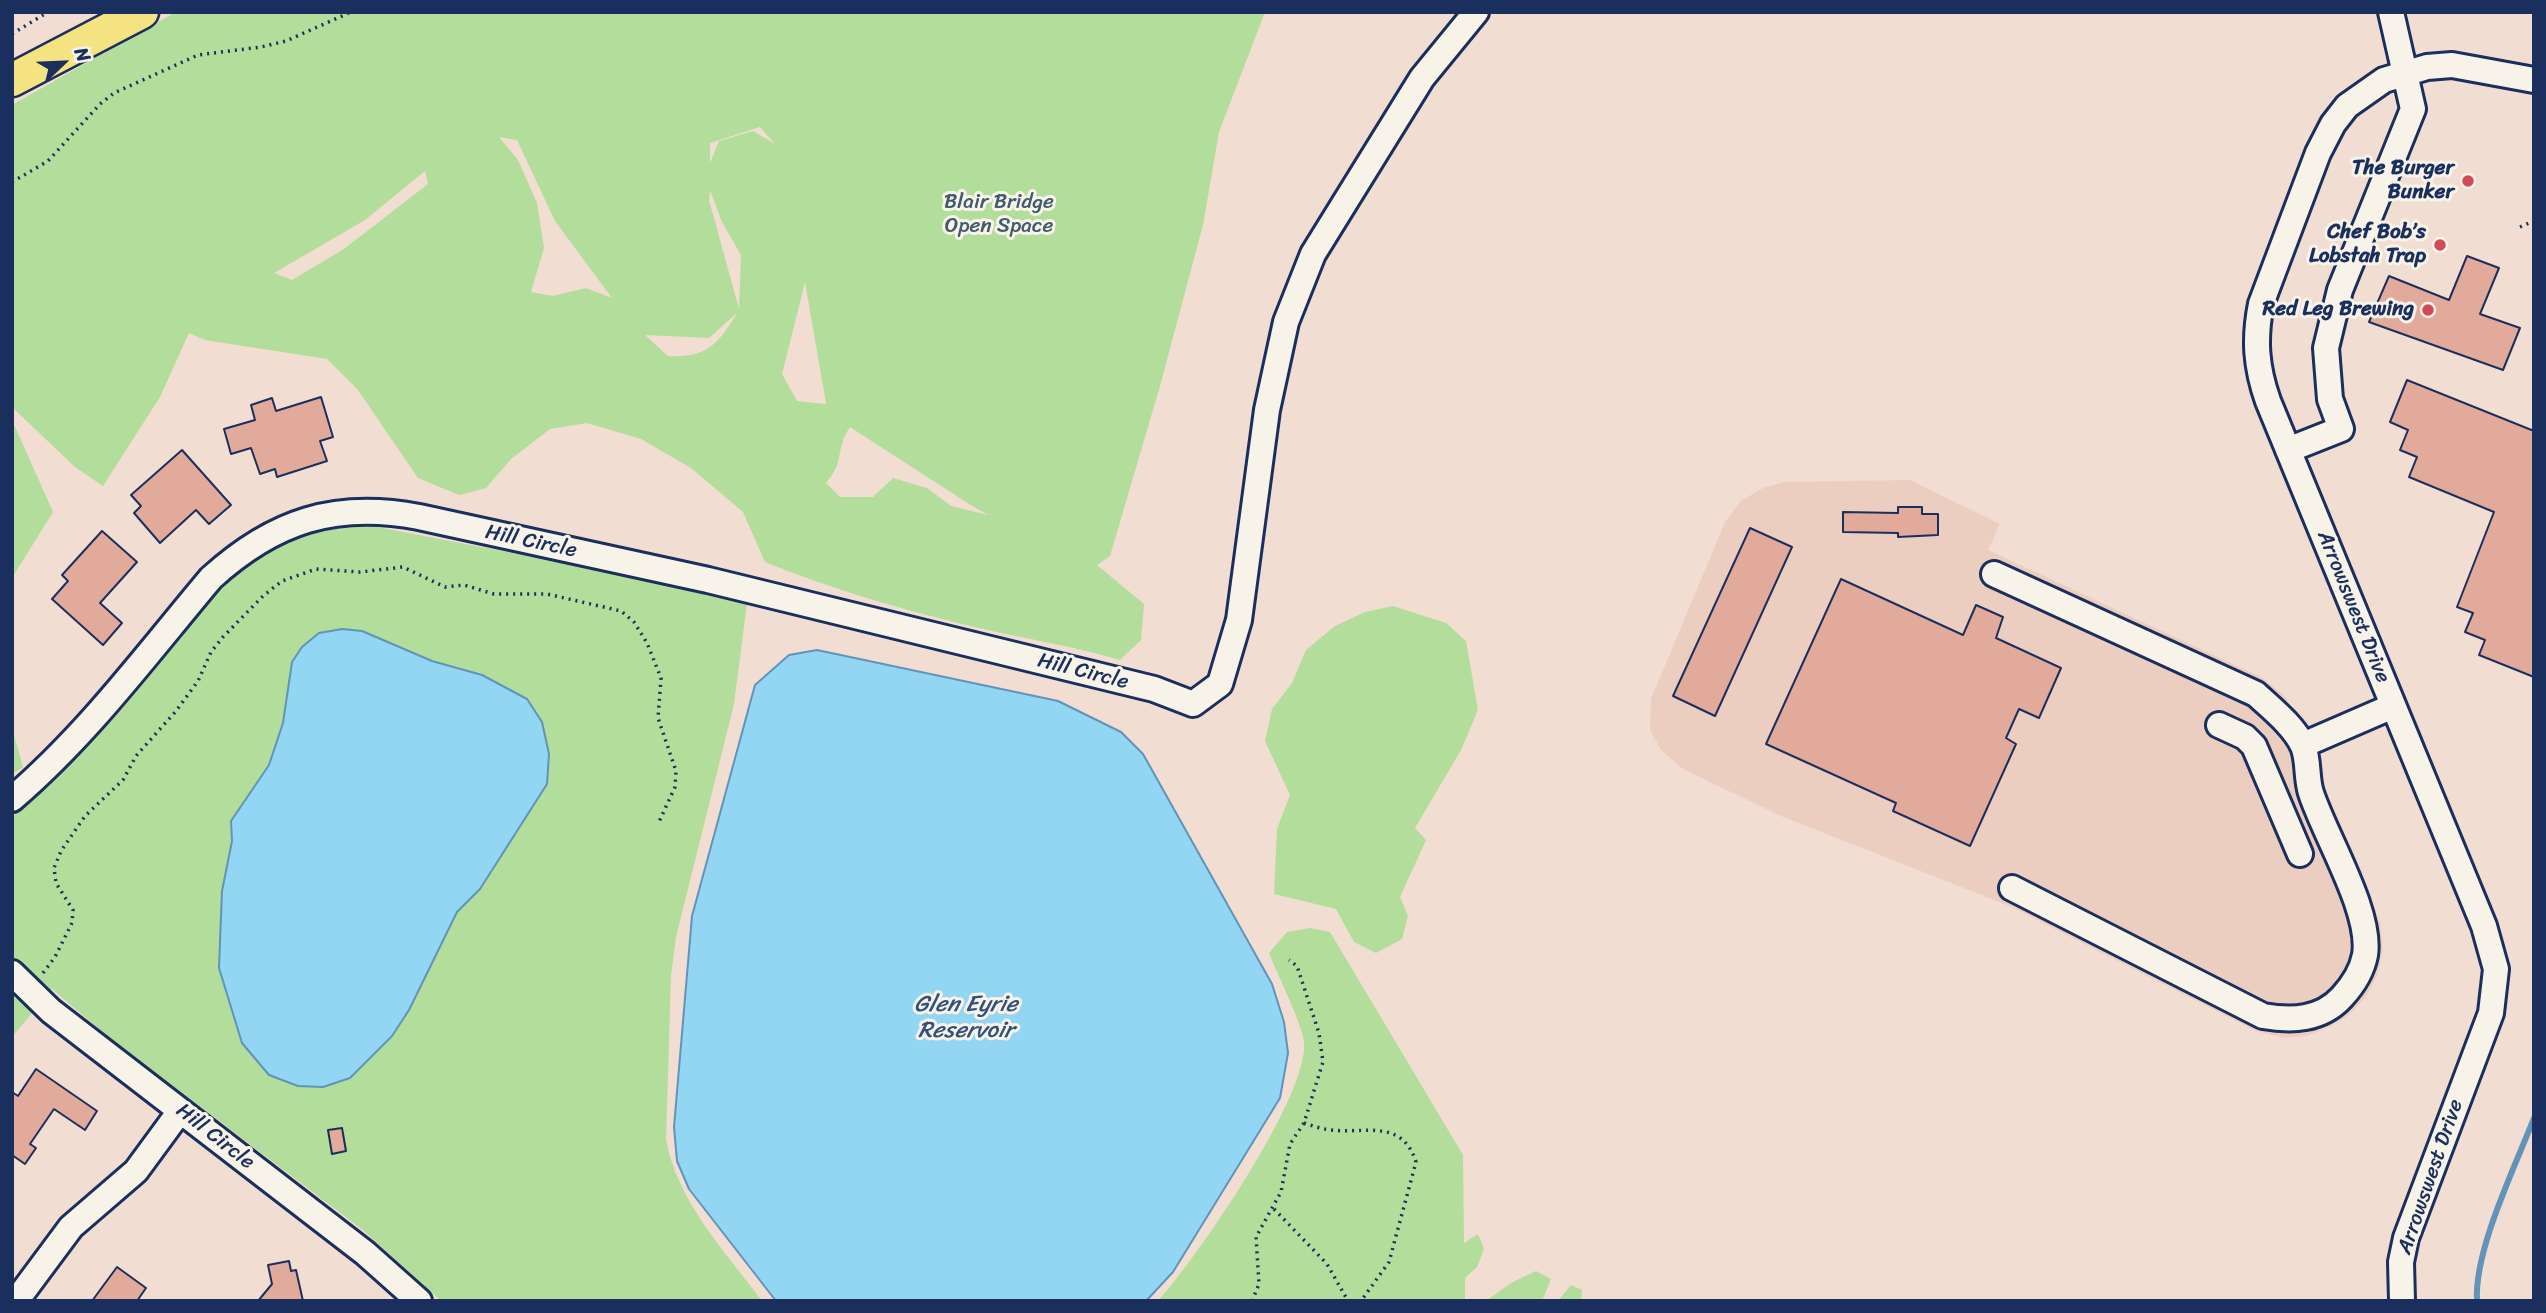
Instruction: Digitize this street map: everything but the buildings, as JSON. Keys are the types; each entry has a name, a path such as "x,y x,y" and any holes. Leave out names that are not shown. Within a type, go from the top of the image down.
{"main road":[{"path":"12,79 142,12"}],"street":[{"name":"Hill Circle","path":"12,799 57,759 94,719 211,578 231,560 251,545 298,523 327,514 356,510 384,510 708,580 1154,690 1193,704 1220,684 1239,620 1267,410 1286,322 1313,254 1422,78 1475,12"},
{"path":"2288,450 2341,429 2330,399 2326,348 2340,290 2413,109 2392,12"},
{"name":"Arrowswest Drive","path":"2402,1301 2402,1262 2406,1238 2491,1013 2496,970 2484,926 2258,373 2256,329 2261,304 2318,153 2333,124 2347,106 2365,93 2406,72 2452,65 2534,80"},
{"path":"1994,574 2256,694 2277,713 2302,745 2310,791 2360,913 2365,935 2365,955 2354,983 2336,1004 2315,1016 2289,1021 2263,1016 2012,888"},
{"path":"2302,745 2393,706"},
{"path":"2219,725 2245,737 2254,746 2300,854"},
{"name":"Hill Circle","path":"20,981 51,1012 365,1253 419,1301"},
{"path":"16,1301 71,1227 136,1171 180,1111"}],"path":[{"path":"12,34 48,12"},
{"path":"12,182 48,161 100,104 125,88 198,55 286,41 351,12"},
{"path":"2520,227 2534,221"},
{"path":"20,981 55,957 72,923 73,910 56,883 54,868 67,841 85,816 123,780 136,756 176,711 198,681 211,652 223,637 263,596 282,581 316,569 360,572 403,567 445,586 464,586 494,594 547,594 621,611 634,622 647,643 661,678 658,718 676,771 675,787 659,822"},
{"path":"1252,1301 1259,1284 1255,1237 1274,1209 1281,1192 1290,1143 1304,1123 1323,1062 1319,1033 1297,966 1289,960"},
{"path":"1304,1123 1331,1130 1384,1130 1412,1148 1416,1162 1390,1262 1362,1301"},
{"path":"1274,1209 1327,1264 1348,1301"}],"shaded area":[{"path":"1910,480 2000,524 1988,550 2261,677 2286,697 2380,922 2383,950 2377,976 2366,997 2350,1014 2333,1025 2306,1036 2283,1038 2256,1031 2012,907 1781,816 1683,769 1661,750 1650,730 1651,699 1725,522 1741,501 1763,488 1784,482"}],"green space":[{"name":"Blair Bridge Open Space","path":"176,12 1265,12 1219,132 1203,225 1160,386 1110,556 1097,565 1144,604 1141,640 1120,660 898,607 817,582 765,562 743,512 691,468 641,439 587,423 550,429 511,459 486,488 459,495 418,478 358,390 327,359 205,340 189,333 160,397 103,486 75,467 12,407 12,105","holes":["760,127 775,144 753,131 719,141 710,163 710,143","499,137 517,140 555,221 612,298 586,288 553,296 531,292 544,248 537,203 518,160","425,171 428,184 344,249 292,280 274,273 365,220","710,190 722,222 741,255 739,309 709,200","805,282 826,403 797,401 782,374","737,313 717,341 702,352 692,355 668,356 645,335 709,338","850,427 988,515 951,506 927,488 893,478 873,497 840,497 826,483 836,468 842,443"]},
{"path":"12,420 53,512 12,578"},
{"path":"372,526 689,587 747,603 734,704 676,937 671,975 666,1139 680,1184 691,1205 762,1301 441,1301 364,1231 111,1039 52,989 12,1037 12,817 82,750 198,611 225,584 255,561 288,543 327,531"},
{"path":"1393,606 1446,623 1466,641 1478,710 1461,750 1415,828 1426,840 1400,897 1408,916 1402,939 1376,953 1354,942 1336,909 1274,894 1277,829 1290,795 1265,741 1272,709 1292,683 1306,650 1335,626 1365,612"},
{"path":"12,728 23,767 12,774"},
{"path":"1310,928 1330,932 1463,1155 1464,1243 1478,1234 1484,1249 1477,1267 1465,1278 1465,1301 1158,1301 1222,1215 1270,1137 1289,1099 1301,1067 1304,1042 1269,953 1287,932"},
{"path":"1536,1271 1551,1279 1542,1301 1486,1301 1511,1283"},
{"path":"1571,1285 1582,1290 1581,1301 1558,1301"}],"water":[{"path":"342,629 362,631 432,661 482,675 527,699 542,722 549,754 547,784 480,889 457,912 409,1010 392,1036 350,1078 323,1087 298,1086 269,1075 242,1043 219,968 222,891 232,841 231,821 269,765 283,723 292,662 302,647 319,633"},
{"name":"Glen Eyrie Reservoir","path":"817,650 1058,701 1121,732 1143,754 1272,984 1284,1022 1288,1053 1280,1098 1173,1272 1146,1301 776,1301 689,1189 677,1161 674,1127 692,916 755,685 789,655"}],"waterway":[{"path":"2477,1301 2482,1258 2489,1234 2534,1118"}],"place":[{"name":"The Burger Bunker","path":"2468,181"},
{"name":"Chef Bob’s Lobstah Trap","path":"2440,245"},
{"name":"Red Leg Brewing","path":"2428,310"}]}
